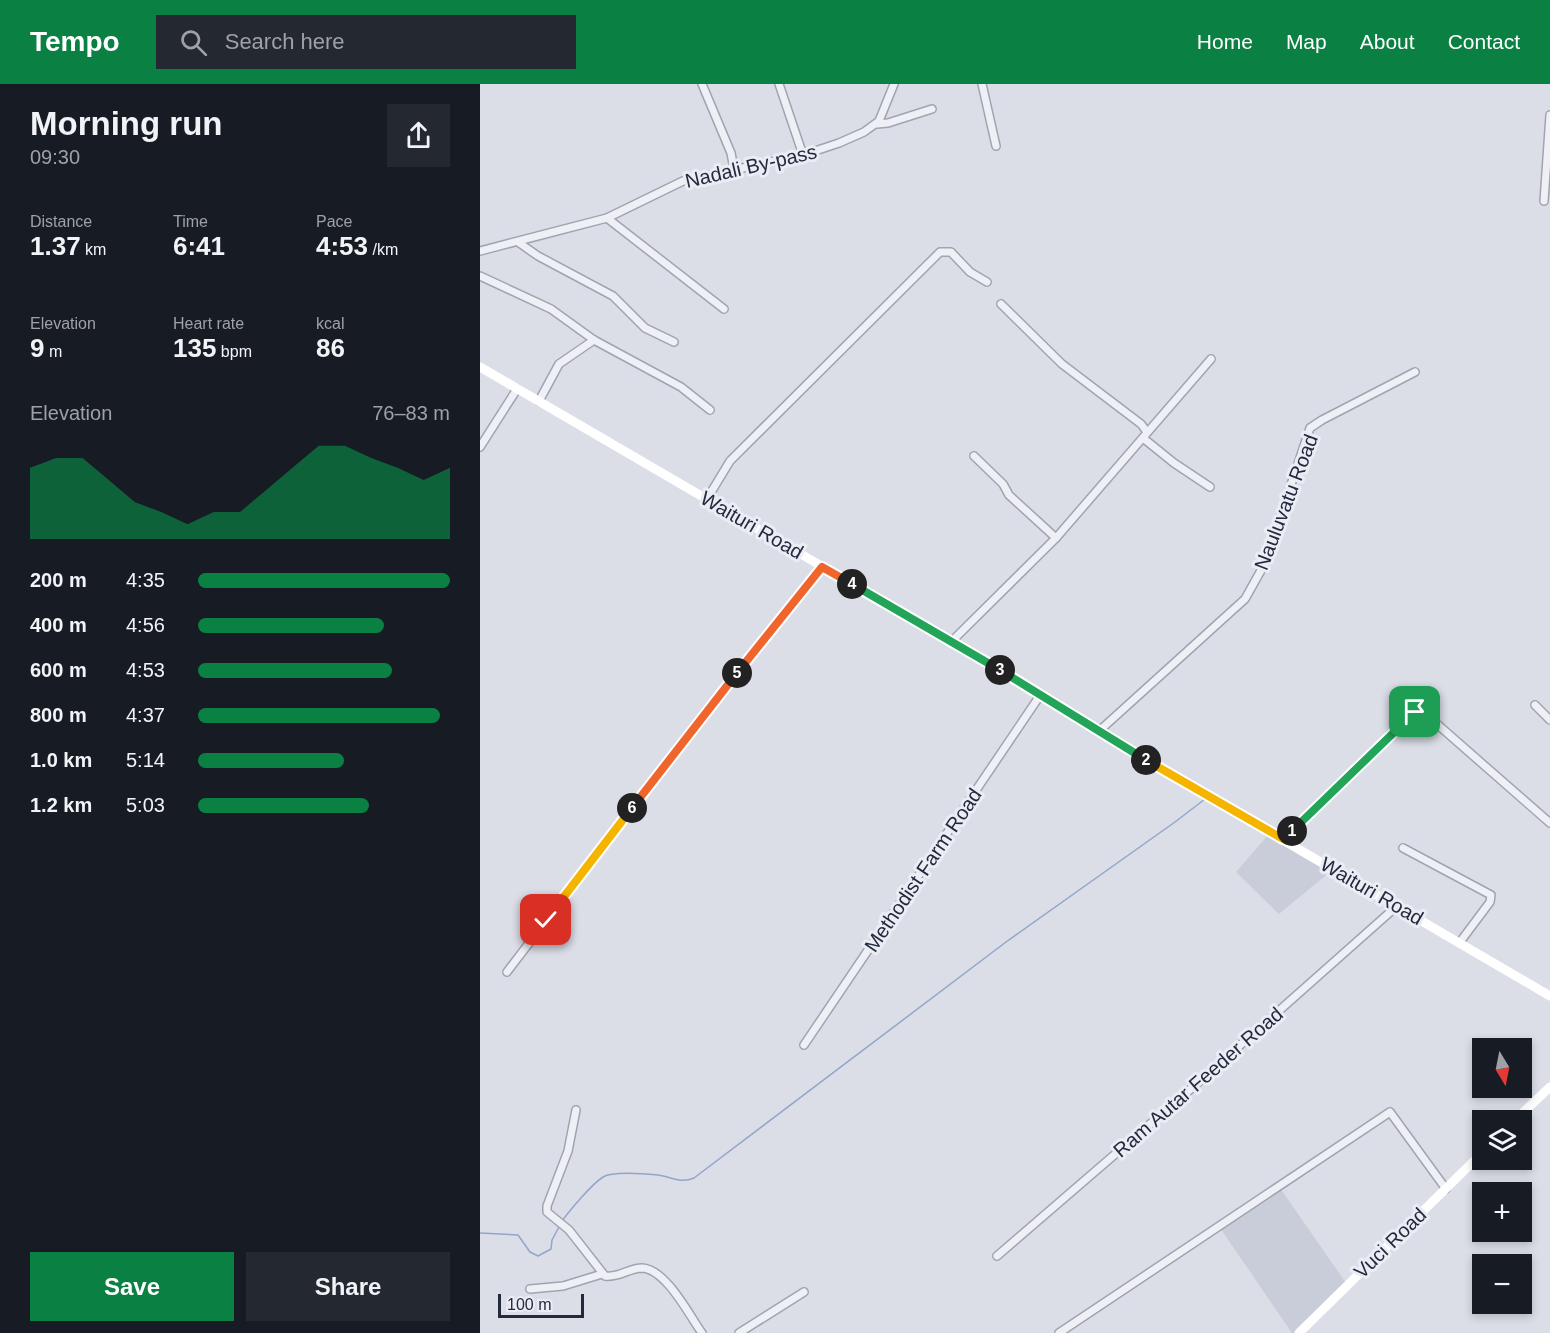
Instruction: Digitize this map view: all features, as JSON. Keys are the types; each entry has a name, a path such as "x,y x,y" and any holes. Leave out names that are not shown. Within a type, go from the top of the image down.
{"main road":[{"name":"Waituri Road","path":"480,367 1041,694 1098,732 1550,996"},
{"path":"1526,1110 1550,1087"},
{"name":"Vuci Road","path":"1299,1333 1472,1163"}],"street":[{"path":"702,84 731,153 734,169"},
{"path":"778,84 803,155"},
{"name":"Nadali By-pass","path":"480,251 607,218 683,181 803,155 839,143 877,124 882,117 894,84"},
{"path":"982,84 996,146"},
{"path":"877,124 888,123 932,109"},
{"path":"1544,201 1550,115"},
{"path":"607,218 724,309"},
{"path":"518,242 538,256 613,296 645,327 674,342"},
{"path":"707,499 729,461 940,252 951,252 970,272 987,282"},
{"path":"480,276 550,309 594,340 681,387 710,410"},
{"path":"1001,304 1062,364 1141,424 1145,435 1174,463 1210,488"},
{"path":"539,401 559,363 594,340"},
{"path":"951,642 1056,538 1211,359"},
{"name":"Nauluvatu Road","path":"1098,732 1245,599 1264,565 1311,428 1322,420 1415,372"},
{"path":"480,447 517,388"},
{"path":"974,456 1003,484 1009,495 1056,538"},
{"path":"507,972 690,732 822,567"},
{"name":"Methodist Farm Road","path":"804,1045 1041,694"},
{"path":"1535,705 1550,720"},
{"path":"1283,839 1415,712 1421,710 1550,823"},
{"path":"1403,848 1491,895 1490,902 1460,942"},
{"name":"Ram Autar Feeder Road","path":"998,1256 1193,1087 1396,906"},
{"path":"576,1110 568,1151 547,1206 548,1213 562,1223 602,1274 614,1277 642,1268 662,1276 702,1333"},
{"path":"1059,1333 1390,1112 1446,1189"},
{"path":"530,1289 563,1286 602,1274"},
{"path":"739,1333 804,1292"}],"shaded area":[{"path":"1268,835 1331,871 1279,914 1236,872"},
{"path":"1280,1188 1346,1283 1295,1333 1292,1333 1220,1228"}],"waterway":[{"path":"562,1221 593,1185 608,1175 622,1173 658,1175 680,1180 694,1178 1006,942 1205,799"},
{"path":"480,1233 518,1235 530,1252 538,1256 551,1249 552,1240 560,1225"}],"route":[{"path":"546,920 697,723 822,567 1041,694 1098,732 1283,839 1415,712"}]}
